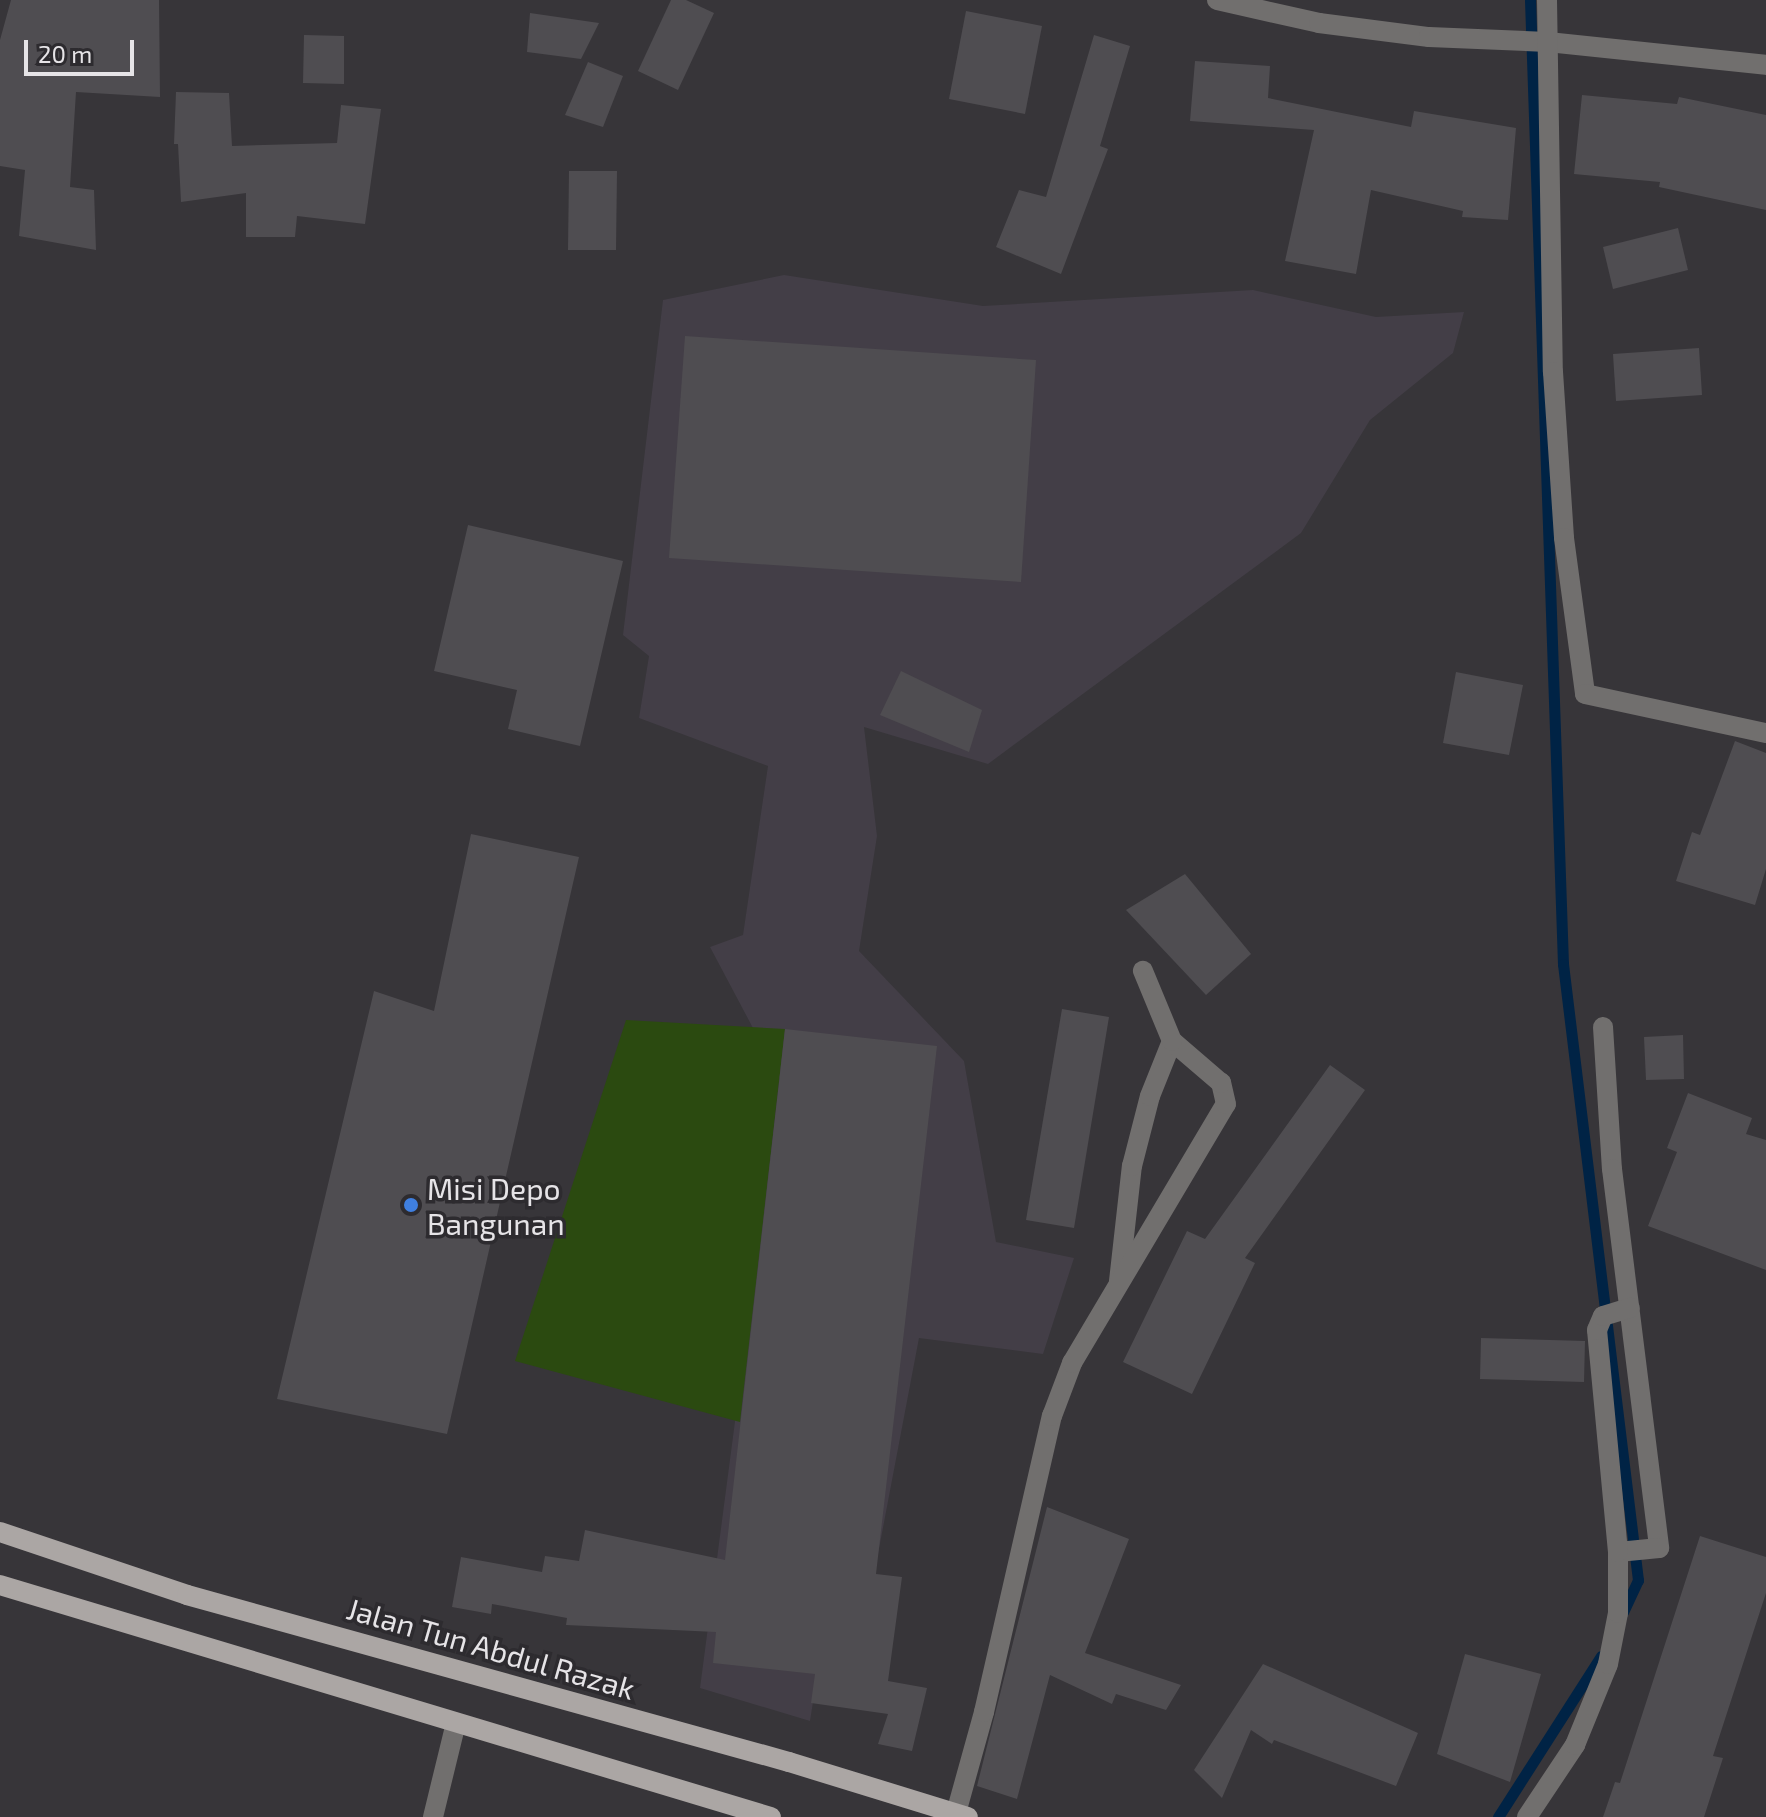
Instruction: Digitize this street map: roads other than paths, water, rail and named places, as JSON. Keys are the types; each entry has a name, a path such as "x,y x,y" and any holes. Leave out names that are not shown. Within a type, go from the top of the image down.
{"main road":[{"name":"Jalan Tun Abdul Razak","path":"4,1533 187,1595 912,1809 962,1815"},
{"path":"0,1554 4,1533"},
{"path":"0,1585 771,1817"}],"street":[{"path":"1217,0 1319,23 1766,65"},
{"path":"1547,0 1554,387 1564,538 1585,694 1766,733"},
{"path":"962,1815 1052,1416 1072,1363 1226,1104 1221,1083 1172,1041 1143,971"},
{"path":"1603,1027 1612,1169 1655,1549 1620,1552"},
{"path":"1119,1285 1132,1166 1150,1096 1172,1041"},
{"path":"1527,1817 1575,1745 1604,1677 1618,1613 1620,1552 1597,1341 1603,1316 1628,1308"},
{"path":"433,1817 456,1723"}],"waterway":[{"path":"1530,0 1563,964 1638,1580 1623,1612"},
{"path":"1498,1817 1601,1656"}],"place":[{"name":"Misi Depo Bangunan","path":"411,1205"}]}
